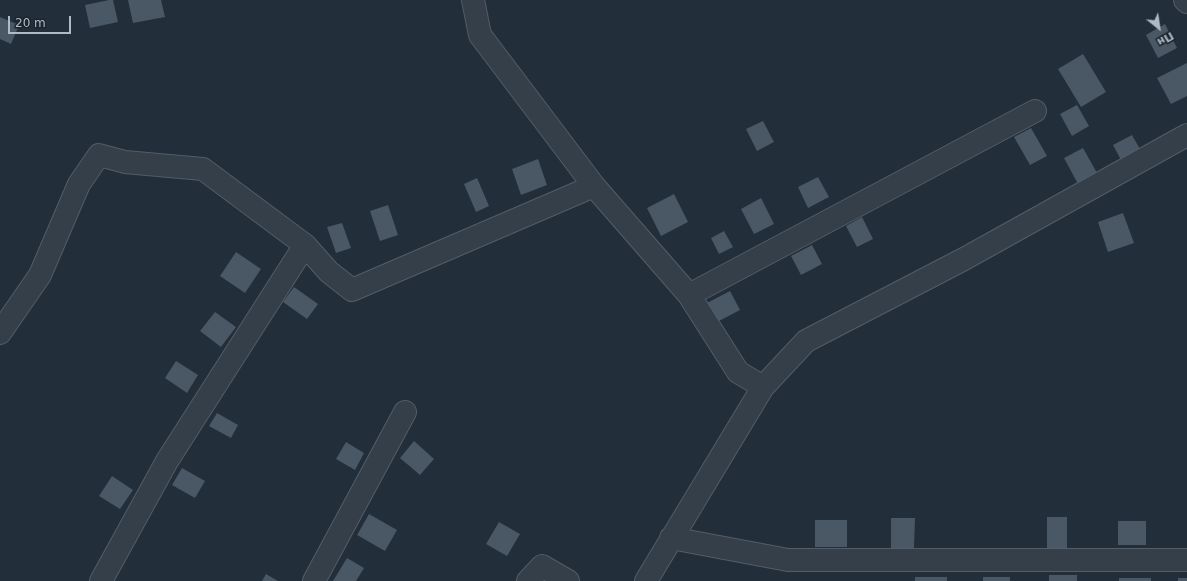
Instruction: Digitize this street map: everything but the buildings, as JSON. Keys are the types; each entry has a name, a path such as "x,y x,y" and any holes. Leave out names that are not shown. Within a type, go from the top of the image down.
{"street":[{"path":"473,0 480,34 594,186 689,295 738,372 763,387"},
{"path":"689,295 1035,111"},
{"path":"646,581 763,387 806,341 964,259 1187,135"},
{"path":"0,333 40,275 80,184 99,155 125,162 203,169 305,245 329,272 352,290 594,186"},
{"path":"101,581 167,461 305,245"},
{"path":"314,581 405,412"},
{"path":"671,538 788,560 1187,560"},
{"path":"528,581 542,566 568,581"}]}
